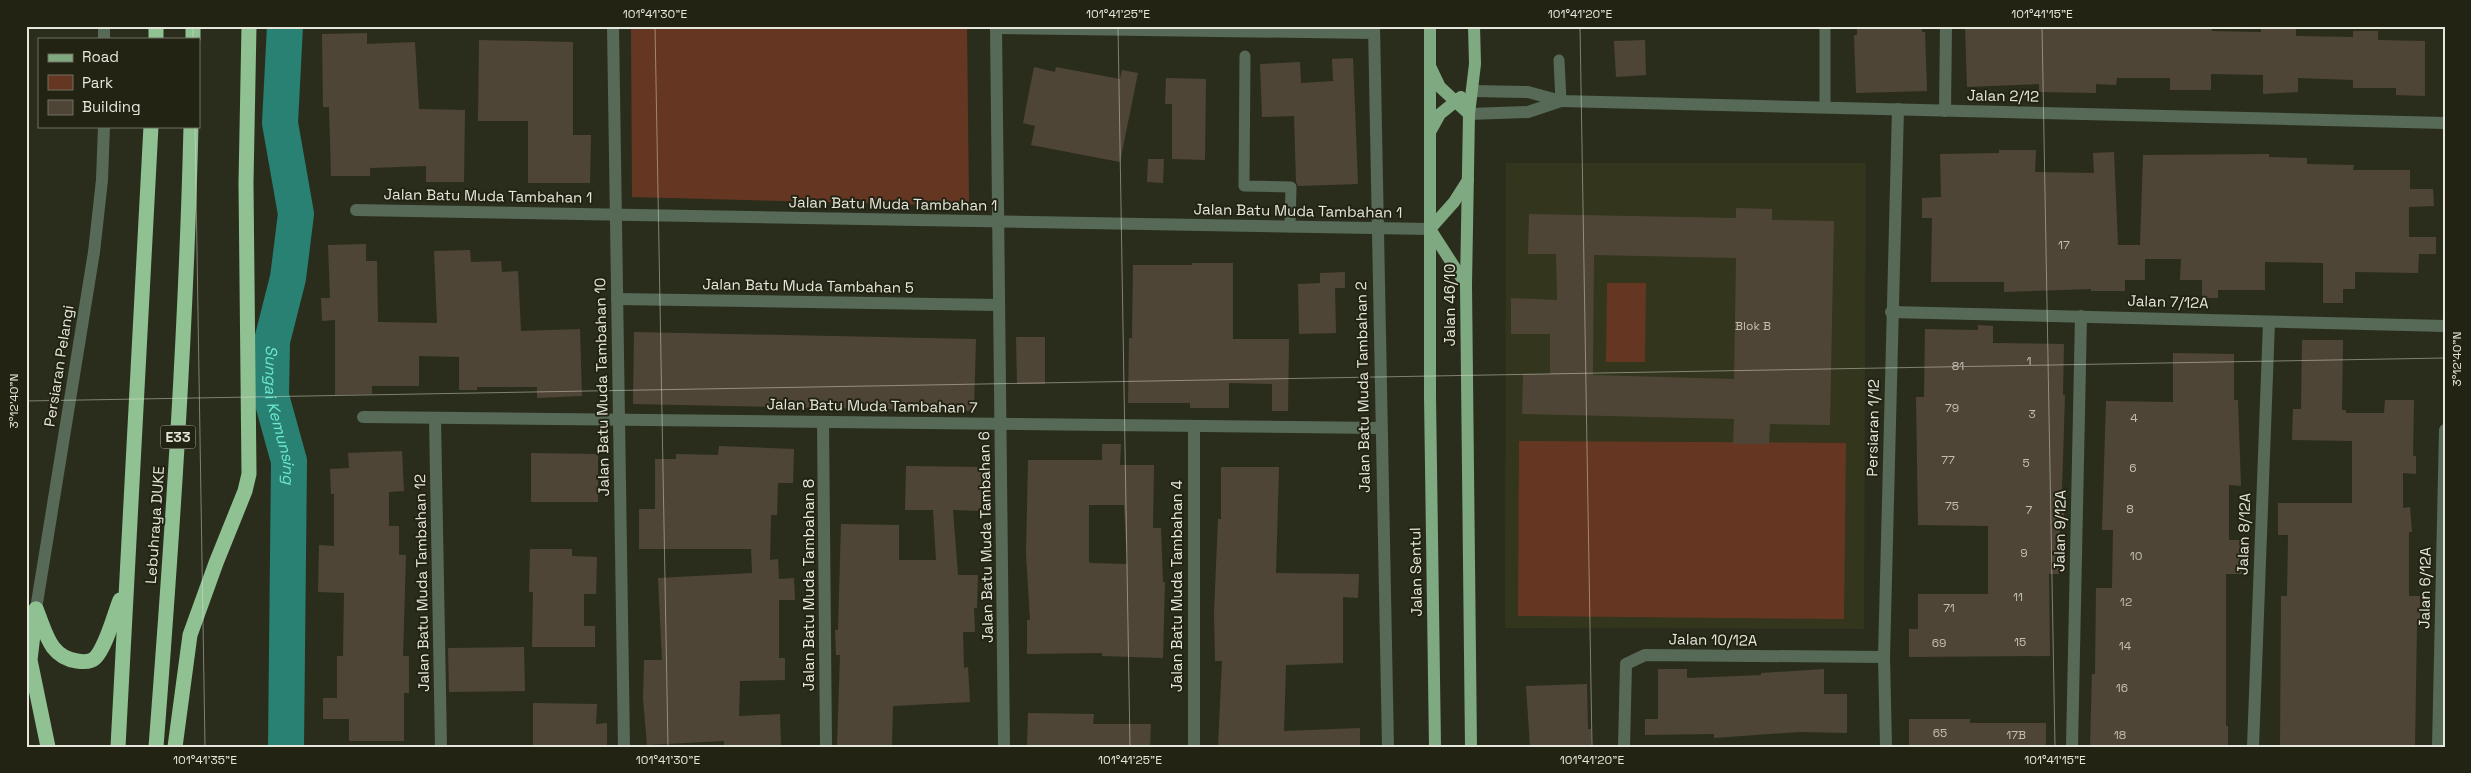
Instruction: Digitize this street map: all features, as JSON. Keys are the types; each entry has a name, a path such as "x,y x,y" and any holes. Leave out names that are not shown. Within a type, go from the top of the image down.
{"highway":[{"path":"175,747 190,635 245,491 249,474 246,193 249,26"},
{"name":"Lebuhraya DUKE","path":"118,747 125,586 151,128"},
{"name":"Lebuhraya DUKE","path":"156,747 180,408 188,258 191,128"},
{"path":"36,609 50,646 56,654 65,658 87,662 95,658 102,645 125,586"},
{"path":"36,609 30,660 48,747"}],"main road":[{"path":"1429,134 1428,64 1430,26"},
{"path":"1469,114 1475,64 1474,26"},
{"path":"1428,64 1440,87 1469,114"},
{"path":"1429,134 1440,114 1454,101 1472,91"},
{"name":"Jalan 46/10","path":"1469,114 1466,285 1471,747"},
{"name":"Jalan 46/10","path":"1429,134 1430,397"},
{"path":"1466,285 1430,230 1454,202 1468,180"},
{"name":"Jalan Sentul","path":"1430,397 1435,747"}],"street":[{"name":"Jalan Batu Muda Tambahan 10","path":"613,26 624,747"},
{"path":"1945,110 1946,26"},
{"path":"996,27 1374,30"},
{"name":"Jalan Batu Muda Tambahan 6","path":"996,27 1004,747"},
{"name":"Jalan Batu Muda Tambahan 2","path":"1374,30 1380,428 1388,747"},
{"name":"Jalan 2/12","path":"1472,91 1528,92 1561,101 2445,123"},
{"name":"Jalan 2/12","path":"1469,114 1528,112 1561,101"},
{"name":"Persiaran 1/12","path":"1886,747 1884,657 1891,312 1898,109"},
{"name":"Persiaran Pelangi","path":"36,609 94,252 102,180 104,128"},
{"name":"Jalan Batu Muda Tambahan 1","path":"356,210 1430,230"},
{"name":"Jalan Batu Muda Tambahan 5","path":"617,299 999,304"},
{"name":"Jalan 7/12A","path":"1891,312 2445,326"},
{"name":"Jalan 9/12A","path":"2072,747 2081,316"},
{"name":"Jalan 8/12A","path":"2253,747 2269,322"},
{"name":"Jalan Batu Muda Tambahan 7","path":"363,417 1380,428"},
{"name":"Jalan Batu Muda Tambahan 12","path":"435,418 442,747"},
{"name":"Jalan Batu Muda Tambahan 8","path":"824,422 826,747"},
{"name":"Jalan Batu Muda Tambahan 4","path":"1194,426 1194,747"},
{"name":"Jalan 6/12A","path":"2438,747 2442,676 2445,430"},
{"name":"Jalan 10/12A","path":"1624,747 1626,664 1634,658 1645,655 1884,657"}],"lane":[{"path":"1825,26 1825,107"},
{"path":"1245,56 1244,186 1291,186 1290,227"},
{"path":"1559,60 1561,101"}],"shaded area":[{"path":"1506,163 1866,163 1864,629 1505,628"}],"green space":[{"path":"631,26 967,26 969,206 632,197"},
{"path":"1607,283 1646,283 1645,362 1606,362"},
{"path":"1519,441 1846,443 1844,619 1518,616"}],"building":[{"path":"1857,26 1922,26 1922,32 1925,32 1927,91 1856,93 1854,35 1857,35"},
{"path":"1965,26 2212,26 2212,31 2261,32 2261,26 2296,26 2296,36 2353,37 2353,31 2378,31 2378,40 2425,41 2425,96 2396,95 2396,88 2353,88 2353,80 2298,78 2298,92 2263,94 2263,75 2211,74 2211,90 2170,90 2170,78 2117,78 2116,85 2096,84 2096,93 2039,92 2039,84 1967,87"},
{"path":"367,33 367,44 415,42 419,109 465,110 464,182 426,182 426,166 370,168 370,176 331,176 329,107 323,107 322,34"},
{"path":"479,40 573,42 573,135 591,135 590,183 528,183 528,121 478,121"},
{"path":"1645,40 1646,75 1616,77 1614,41"},
{"path":"1353,58 1358,184 1298,186 1296,182 1294,116 1262,117 1260,64 1300,62 1301,83 1333,81 1332,59"},
{"path":"1034,67 1055,72 1056,67 1120,79 1122,70 1138,73 1120,162 1031,145 1035,126 1023,123"},
{"path":"1166,78 1206,79 1205,160 1172,159 1172,104 1165,104"},
{"path":"1999,150 2036,150 2035,172 2094,173 2093,153 2114,152 2118,245 2140,245 2143,155 2269,154 2269,157 2307,158 2307,164 2354,165 2353,170 2410,170 2410,189 2433,189 2434,206 2409,207 2409,237 2436,237 2436,254 2419,254 2418,273 2355,272 2355,289 2343,289 2343,303 2323,303 2323,263 2265,262 2265,290 2218,290 2218,298 2202,298 2202,280 2180,280 2181,259 2145,259 2145,280 2125,280 2125,291 2091,291 2091,289 2004,292 2004,282 1931,282 1932,218 1922,218 1922,198 1941,197 1940,154 1999,153"},
{"path":"1148,159 1164,159 1163,183 1147,182"},
{"path":"1736,208 1772,209 1772,220 1834,221 1830,425 1770,424 1769,444 1733,444 1734,419 1522,414 1523,374 1550,374 1550,334 1511,334 1511,298 1557,300 1556,254 1528,254 1529,214 1736,218","holes":["1594,255 1736,258 1734,379 1593,375"]},
{"path":"366,244 366,261 377,261 378,322 437,323 434,251 470,250 471,262 501,261 502,272 518,271 521,331 580,329 582,396 537,398 537,387 477,387 477,390 459,390 459,357 419,356 419,386 372,386 372,394 335,395 335,320 322,321 321,298 330,298 328,245"},
{"path":"1192,263 1233,263 1233,339 1289,339 1288,411 1272,411 1272,384 1229,383 1229,408 1190,408 1190,403 1128,403 1129,338 1132,338 1133,265 1192,265"},
{"path":"1345,272 1345,288 1335,288 1336,333 1299,334 1298,284 1320,283 1320,273"},
{"path":"1978,325 1993,326 1993,343 2064,344 2063,395 2065,395 2062,489 2064,489 2064,530 2060,530 2059,574 2049,574 2050,656 1909,657 1909,629 1918,629 1918,594 1988,594 1988,526 1918,525 1916,397 1924,397 1925,329 1978,330"},
{"path":"634,332 976,339 974,411 633,404"},
{"path":"1016,337 1045,337 1045,384 1017,384"},
{"path":"2302,340 2343,340 2342,410 2346,410 2346,413 2384,413 2385,400 2414,400 2413,456 2416,456 2416,474 2403,473 2403,508 2410,507 2412,532 2409,532 2409,596 2420,596 2420,624 2417,624 2415,747 2280,747 2281,596 2287,596 2288,535 2278,535 2278,503 2352,503 2352,441 2292,440 2293,409 2301,409"},
{"path":"2173,353 2234,354 2234,400 2238,400 2241,486 2229,485 2229,540 2242,540 2242,574 2226,574 2226,726 2228,726 2228,747 2090,747 2092,674 2095,674 2096,588 2112,588 2113,530 2102,530 2106,401 2173,402"},
{"path":"1102,444 1121,444 1120,465 1154,465 1153,528 1161,528 1163,582 1165,582 1163,658 1102,656 1102,653 1027,654 1027,620 1030,620 1026,554 1028,460 1102,460","holes":["1089,505 1124,505 1127,564 1090,563"]},
{"path":"719,446 794,449 793,483 778,483 777,515 771,515 770,560 778,559 779,579 794,578 795,600 779,600 779,658 785,658 785,680 740,681 739,716 780,714 781,747 724,747 724,741 647,745 643,699 644,660 662,660 658,578 752,573 751,549 639,549 639,509 655,509 655,459 676,459 676,454 718,455"},
{"path":"402,451 404,491 389,492 389,526 399,526 399,555 406,555 403,656 409,656 409,693 404,693 404,741 349,741 349,719 323,719 323,698 337,698 337,656 343,656 344,593 318,592 319,545 334,546 334,494 331,494 330,469 349,468 348,453"},
{"path":"531,453 598,454 598,502 531,502"},
{"path":"906,466 982,467 981,511 953,510 958,575 978,575 977,608 974,608 975,632 963,632 964,668 968,667 970,702 893,706 892,746 837,746 840,655 836,655 835,630 838,630 841,524 899,525 899,560 936,560 933,510 905,510"},
{"path":"1221,467 1279,467 1276,573 1359,574 1358,598 1343,597 1343,663 1286,665 1284,731 1360,728 1360,747 1218,747 1222,661 1215,661 1214,613 1218,519 1221,519"},
{"path":"530,549 572,549 572,556 597,557 596,594 584,594 584,626 595,626 595,647 532,647 533,592 529,592"},
{"path":"524,647 525,691 449,692 448,648"},
{"path":"1658,669 1687,669 1687,678 1761,675 1761,673 1824,669 1824,694 1847,694 1847,733 1799,732 1714,738 1714,734 1645,735 1645,719 1658,719"},
{"path":"1587,684 1588,729 1591,729 1591,747 1530,747 1526,686"},
{"path":"533,703 597,704 596,724 607,723 607,747 533,746"},
{"path":"1028,713 1094,714 1093,724 1151,724 1150,747 1027,747"},
{"path":"1909,719 1970,719 1970,723 2046,723 2046,747 1909,747"}],"waterway":[{"name":"Sungai Kemunsing","path":"285,26 280,123 296,214 288,278 272,341 271,396 289,461 286,747"}]}
